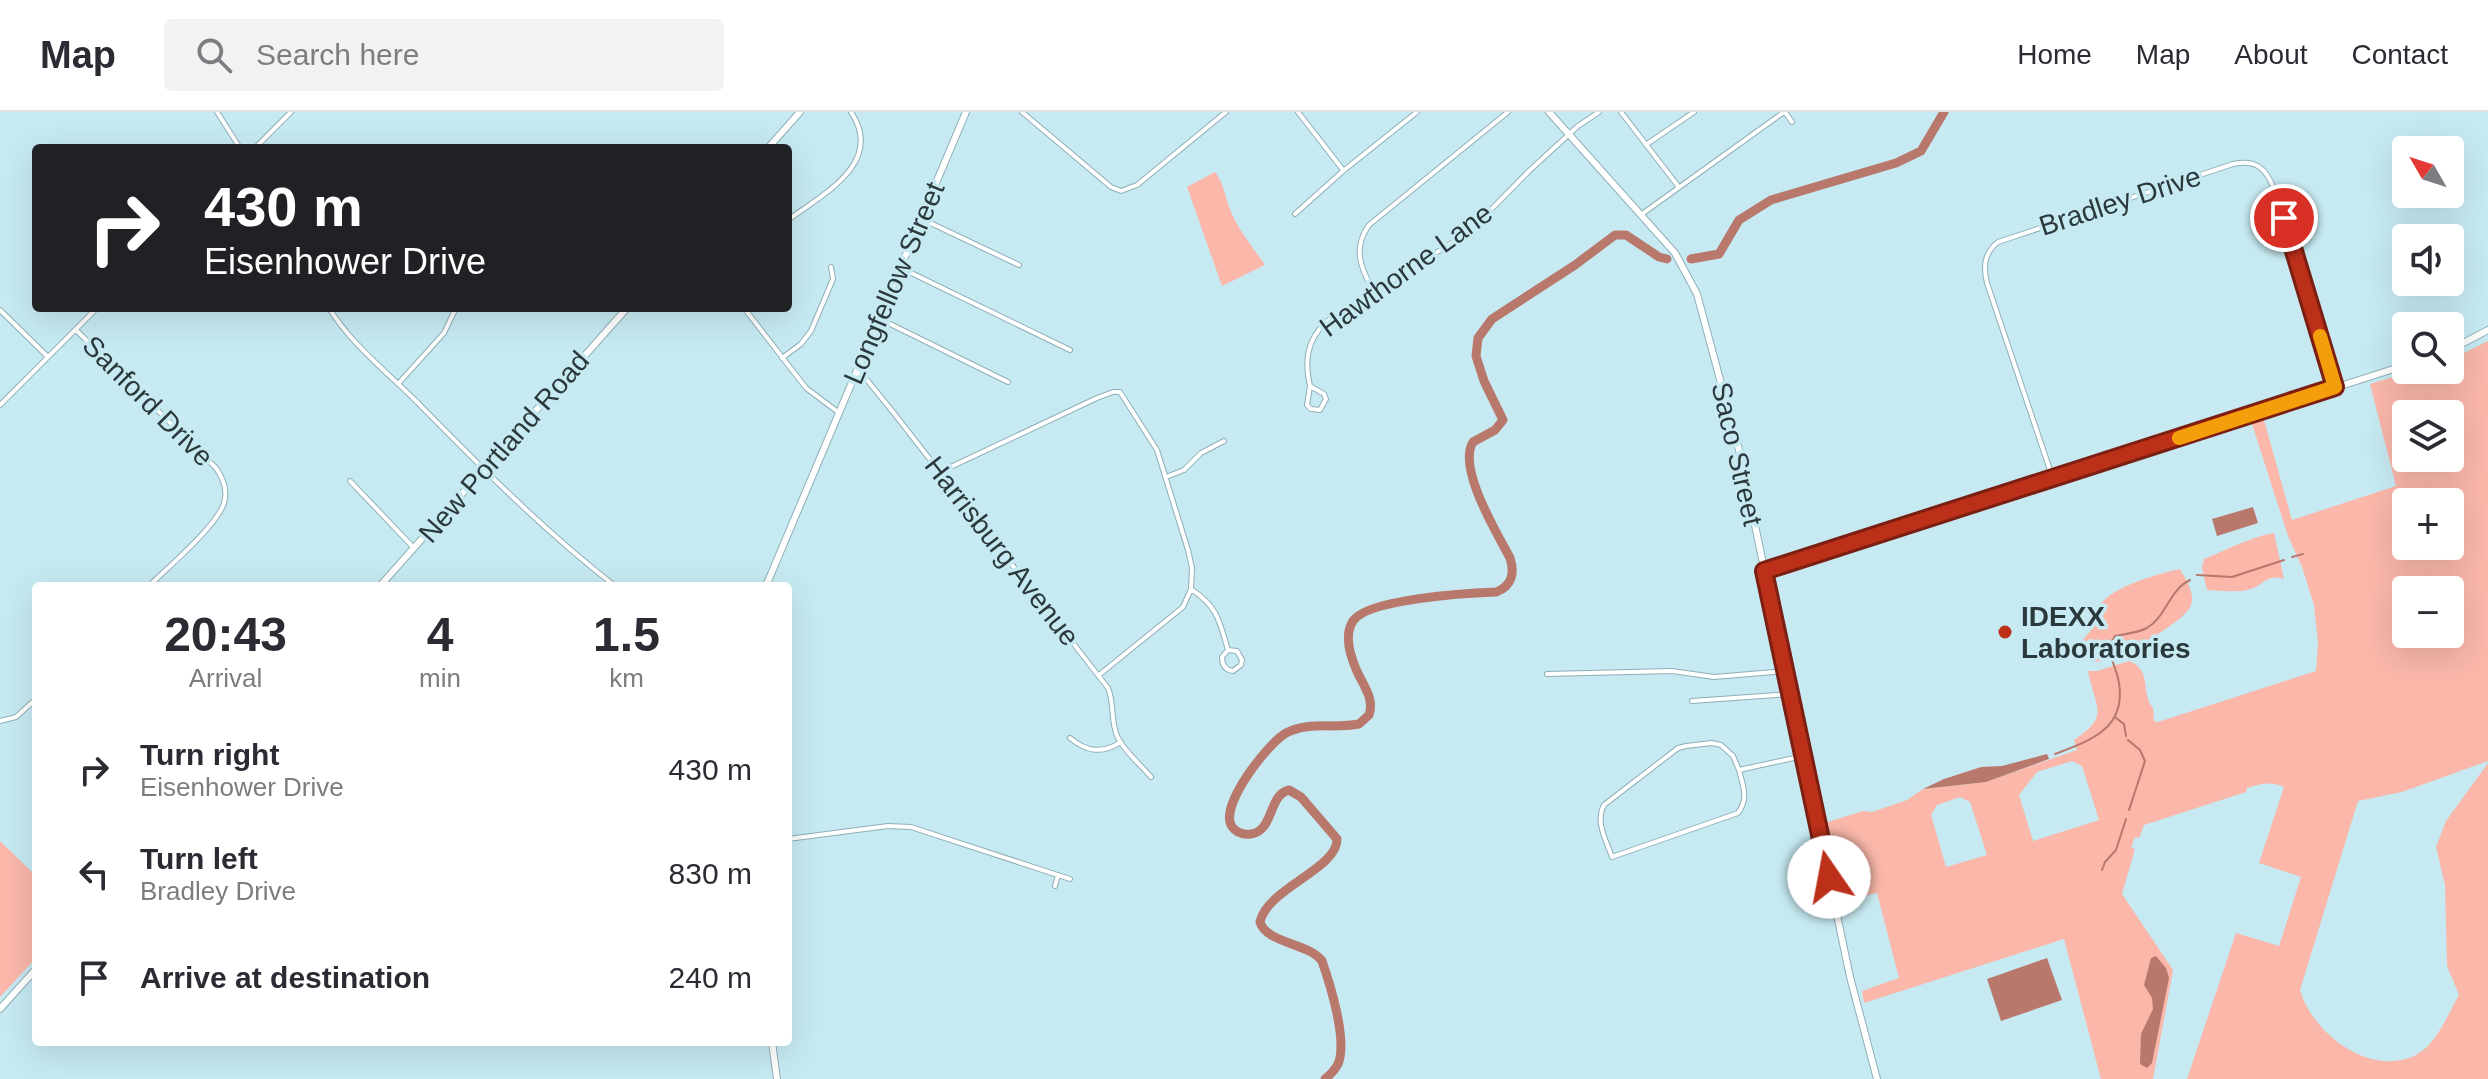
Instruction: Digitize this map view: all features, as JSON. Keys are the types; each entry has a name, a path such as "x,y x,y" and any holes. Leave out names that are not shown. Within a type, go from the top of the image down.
{"street":[{"path":"217,112 237,144"},
{"path":"259,144 291,112"},
{"path":"772,144 800,112"},
{"path":"792,217 845,176 856,162 861,135 851,112"},
{"name":"Longfellow Street","path":"768,582 966,112"},
{"path":"1022,112 1111,187 1121,191 1137,185 1226,112"},
{"path":"1298,112 1343,171"},
{"path":"1295,214 1417,112"},
{"path":"1373,291 1359,257 1361,239 1369,225 1508,112"},
{"name":"Saco Street","path":"1549,112 1675,253 1697,294 1740,454 1850,977 1877,1079"},
{"name":"Hawthorne Lane","path":"1310,386 1324,394 1326,399 1320,410 1307,405 1310,386 1306,359 1315,334 1326,322 1469,232 1569,134 1599,112"},
{"path":"1621,112 1679,187"},
{"path":"1647,144 1694,112"},
{"path":"1642,214 1784,112 1792,122"},
{"name":"Bradley Drive","path":"2053,479 1985,274 1988,254 1998,242 2045,225 2233,164 2258,165 2267,173 2274,189 2335,387"},
{"path":"922,219 1019,265"},
{"path":"782,358 809,334 833,279 831,267"},
{"path":"901,268 1070,350"},
{"path":"0,310 48,357"},
{"path":"0,405 93,312"},
{"path":"332,312 346,331 483,470 555,538 610,582"},
{"path":"398,384 444,333 454,312"},
{"name":"New Portland Road","path":"384,582 623,312"},
{"path":"747,312 814,396 840,412"},
{"path":"880,319 1008,382"},
{"name":"Sanford Drive","path":"76,330 216,468 224,483 225,498 218,515 153,582"},
{"path":"2464,343 2488,330"},
{"path":"1764,571 2392,369"},
{"name":"Harrisburg Avenue","path":"857,372 867,380 1099,675 1114,702 1114,719 1121,742"},
{"path":"940,472 1117,391 1157,450 1188,550 1192,568 1191,589 1183,607 1099,675"},
{"path":"1166,477 1184,470 1201,453 1224,441"},
{"path":"350,481 414,549"},
{"path":"1191,589 1208,600 1215,610 1228,650"},
{"path":"1228,650 1241,655 1241,665 1237,669 1229,670 1222,663 1222,657 1228,650"},
{"path":"1547,674 1672,671 1714,677 1785,671"},
{"path":"1692,701 1790,694"},
{"path":"0,721 16,717 32,703"},
{"path":"1070,738 1087,750 1100,751 1121,742 1151,777"},
{"path":"1712,743 1721,745 1729,750 1739,770 1745,795 1738,813 1612,857 1600,822 1599,814 1604,805 1678,748 1712,743"},
{"path":"1739,770 1803,756"},
{"path":"792,838 888,826 911,827 1070,879"},
{"path":"1055,886 1058,875"},
{"path":"0,1009 32,973"},
{"path":"773,1046 777,1079"}],"shaded area":[{"path":"1215,172 1235,221 1265,265 1222,286 1187,187"},
{"path":"2488,341 2488,761 2402,792 2358,801 2300,990 2317,1022 2330,1036 2362,1056 2380,1061 2398,1061 2416,1055 2430,1044 2459,995 2447,966 2445,885 2436,847 2446,821 2488,763 2488,1079 2187,1079 2236,933 2279,946 2301,877 2259,863 2284,787 2274,784 2247,788 2246,792 2144,825 2139,838 2135,837 2131,848 2135,849 2122,894 2173,970 2153,1079 2101,1079 2064,939 1864,1003 1862,991 1899,978 1877,893 1834,903 1818,825 1907,800 1923,789 1986,782 2077,750 2074,740 2093,724 2098,710 2088,671 2129,661 2136,665 2144,676 2154,721 2158,722 2316,671 2318,643 2314,605 2252,424 2264,420 2292,520 2396,486 2392,472 2464,472 2464,400 2392,400 2392,470 2370,384 2392,377 2392,384 2464,384 2464,353","holes":["2072,761 2082,766 2099,820 2033,841 2019,795 2037,772","1960,797 1970,802 1987,855 1946,867 1931,815 1937,805"]},
{"path":"2253,507 2258,523 2217,536 2212,519"},
{"path":"2274,533 2284,579 2269,579 2244,591 2207,590 2202,568 2204,559 2248,540"},
{"path":"2180,569 2192,600 2186,613 2176,622 2147,640 2103,660 2094,662 2093,655 2082,650 2080,644 2095,625 2096,613 2112,594 2140,580"},
{"path":"2047,754 2049,759 1986,782 1923,789 1981,767 2002,766"},
{"path":"0,841 32,872 32,962 0,997"},
{"path":"2156,956 2166,968 2169,978 2152,1063 2147,1068 2140,1064 2141,1034 2153,1009 2152,998 2144,985 2151,958"},
{"path":"2047,958 2062,1000 2001,1021 1987,979"}],"waterway":[{"path":"1691,259 1719,254 1739,220 1771,200 1896,163 1921,151 1944,112"},
{"path":"1325,1079 1338,1064 1341,1041 1337,1012 1322,961 1308,950 1270,934 1260,922 1275,899 1326,860 1334,850 1337,839 1301,797 1289,790 1277,799 1264,827 1249,834 1240,833 1230,820 1237,793 1256,763 1286,733 1303,727 1359,724 1369,715 1369,697 1354,663 1348,639 1353,621 1362,613 1397,602 1496,592 1509,583 1512,574 1510,558 1474,484 1469,453 1473,442 1495,430 1503,420 1476,356 1478,338 1492,319 1615,235 1626,235 1667,259"},
{"path":"2292,557 2303,554"},
{"path":"2197,575 2232,577 2284,560"},
{"path":"2055,754 2093,738 2117,712 2119,683 2109,646 2115,636 2147,628 2159,617 2177,590 2190,580"},
{"path":"2116,718 2124,724 2126,736"},
{"path":"2128,740 2140,750 2145,761 2129,810"},
{"path":"2102,870 2116,850 2126,819"}],"slow traffic":[{"path":"2179,438 2335,387 2320,336"}],"place":[{"name":"IDEXX Laboratories","path":"2005,632"}],"route":[{"path":"1829,877 1764,571 2335,387 2284,218"}]}
